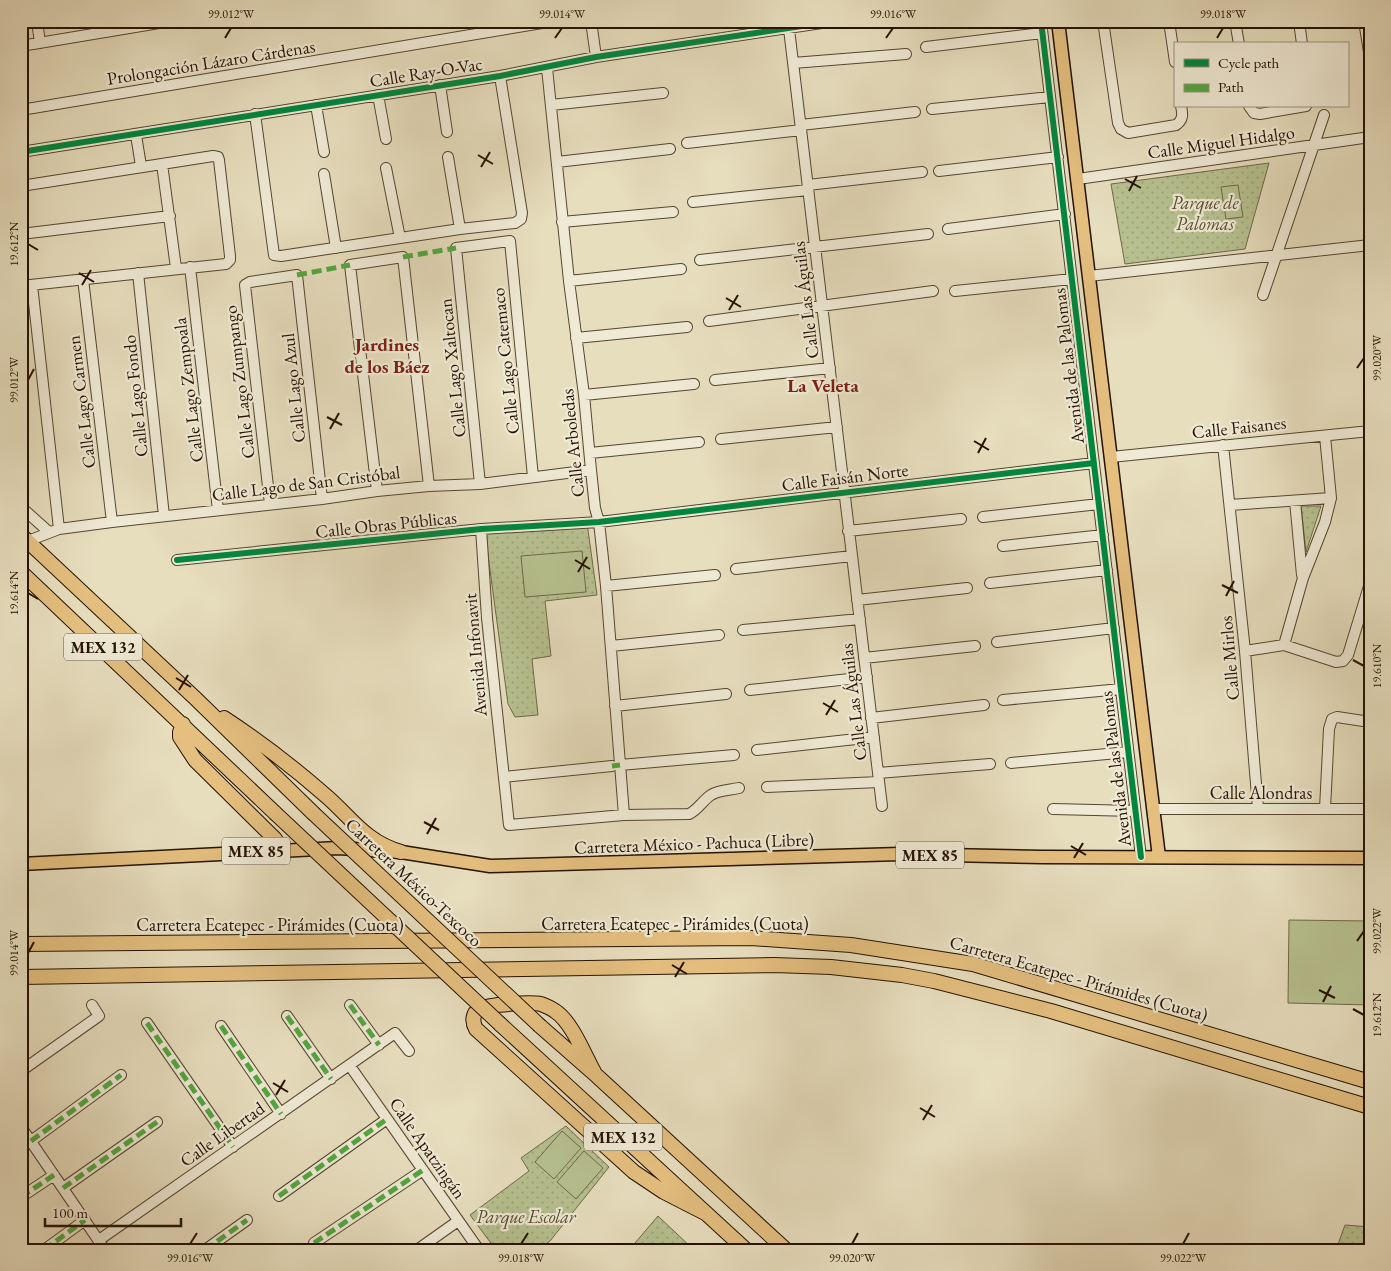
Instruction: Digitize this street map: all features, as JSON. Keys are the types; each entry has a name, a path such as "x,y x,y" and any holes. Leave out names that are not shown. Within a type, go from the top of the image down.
{"highway":[{"name":"Carretera México-Texcoco","path":"25,538 204,706 313,813 540,1026 594,1072 786,1250"},
{"name":"MEX 132","path":"21,572 500,1024 746,1250"},
{"path":"204,706 243,730 270,750 325,794 367,836 383,846 401,852"},
{"path":"183,724 180,737 188,751 202,768 275,839 282,850"},
{"name":"Carretera Ecatepec - Pirámides (Cuota)","path":"21,944 751,938 851,944 973,964 1370,1082"},
{"path":"21,977 774,965 831,967 902,975 934,981 1051,1011 1370,1107"},
{"path":"594,1072 567,1023 559,1014 548,1007 540,1004 526,1003 484,1007 475,1014 473,1021 476,1029 634,1172 664,1192 705,1213"}],"main road":[{"name":"Avenida de las Palomas","path":"1058,21 1159,857"},
{"name":"Carretera México - Pachuca (Libre)","path":"21,864 338,848 401,852 490,866 900,854 1370,858"}],"street":[{"path":"37,21 40,43"},
{"path":"97,21 99,33"},
{"path":"21,46 171,21"},
{"name":"Prolongación Lázaro Cárdenas","path":"21,110 554,21"},
{"path":"591,21 596,57"},
{"name":"Calle Ray-O-Vac","path":"21,152 500,76 596,57 835,21"},
{"name":"Avenida de las Palomas","path":"1040,21 1065,214 1141,857"},
{"path":"1103,21 1118,123 1121,129 1128,133 1176,125 1181,121 1183,115 1181,108"},
{"path":"1169,21 1174,55"},
{"path":"1235,21 1239,42"},
{"path":"1299,21 1302,42"},
{"path":"1364,21 1370,58"},
{"name":"Calle Las Águilas","path":"789,28 882,806"},
{"path":"926,47 1042,33"},
{"path":"794,63 906,54"},
{"name":"Calle Arboledas","path":"547,68 562,222 584,395 595,508 599,522 606,586 615,706 616,766 624,815"},
{"path":"255,114 274,255 281,256 460,229 515,223 521,219 522,213 500,76"},
{"path":"440,85 447,132"},
{"path":"551,105 663,93"},
{"path":"378,95 386,140"},
{"path":"932,109 1050,97"},
{"path":"316,105 324,152"},
{"path":"1250,108 1254,113 1260,114 1294,108"},
{"path":"686,143 915,112"},
{"path":"1262,294 1324,115"},
{"path":"136,135 141,166"},
{"name":"Calle Miguel Hidalgo","path":"1078,179 1370,136"},
{"path":"556,162 670,149"},
{"path":"21,186 141,166 213,156 218,157 230,260 226,264 26,286 54,530"},
{"path":"939,171 1058,157"},
{"path":"448,158 460,229"},
{"path":"162,164 176,268"},
{"path":"386,168 400,238"},
{"path":"693,202 922,172"},
{"path":"324,174 336,248"},
{"path":"562,222 673,212"},
{"path":"948,229 1065,214"},
{"path":"21,234 170,216"},
{"path":"700,260 928,234"},
{"name":"Calle Lago Xaltocan","path":"480,484 456,248 510,241"},
{"name":"Calle Lago Catemaco","path":"510,241 533,477"},
{"path":"1089,276 1370,245"},
{"path":"377,491 350,265 403,257 429,486"},
{"name":"Calle Lago Zempoala","path":"190,267 218,510"},
{"path":"569,281 682,269"},
{"name":"Calle Lago Fondo","path":"138,273 164,516"},
{"name":"Calle Lago Azul","path":"245,285 250,282 297,275 322,499"},
{"name":"Calle Lago Carmen","path":"84,279 112,522"},
{"path":"955,291 1072,279"},
{"name":"Calle Lago Zumpango","path":"245,285 270,504"},
{"path":"709,320 933,291"},
{"path":"576,338 687,327"},
{"path":"715,380 830,368"},
{"path":"584,395 694,384"},
{"path":"721,438 837,427"},
{"name":"Calle Faisanes","path":"1111,457 1370,431"},
{"path":"1284,645 1303,578 1325,522 1331,498 1325,436"},
{"path":"590,453 699,442"},
{"name":"Calle Mirlos","path":"1223,445 1245,651 1258,808"},
{"name":"Calle Faisán Norte","path":"599,522 1094,463"},
{"name":"Calle Lago de San Cristóbal","path":"25,538 54,530 112,522 322,499 377,491 480,484 591,470"},
{"path":"1230,505 1331,498"},
{"path":"1295,501 1303,578"},
{"path":"983,517 1099,504"},
{"path":"21,507 54,530"},
{"path":"848,531 960,519"},
{"name":"Calle Obras Públicas","path":"177,560 482,529 599,522"},
{"name":"Avenida Infonavit","path":"482,529 487,618 509,825 624,815"},
{"path":"1003,546 1103,535"},
{"path":"736,569 852,556"},
{"path":"990,583 1107,570"},
{"path":"606,586 715,575"},
{"path":"1245,651 1284,645 1336,662 1343,661 1348,655 1370,583"},
{"path":"857,600 967,588"},
{"path":"743,630 860,619"},
{"path":"997,642 1114,628"},
{"path":"611,646 719,635"},
{"path":"864,658 975,646"},
{"path":"750,690 867,677"},
{"path":"1003,700 1121,689"},
{"path":"615,706 726,694"},
{"path":"871,718 984,705"},
{"path":"1325,809 1329,729 1332,719 1337,717 1370,722"},
{"path":"758,750 874,738"},
{"path":"1011,763 1128,752"},
{"path":"504,777 734,755"},
{"path":"767,788 878,778 990,764"},
{"path":"624,815 688,814 694,811 711,795 739,788"},
{"path":"1053,809 1135,811"},
{"name":"Calle Alondras","path":"1153,809 1370,809"},
{"path":"23,1068 99,1016 92,1005"},
{"path":"350,1005 379,1045"},
{"path":"287,1016 331,1079"},
{"path":"147,1023 233,1147"},
{"path":"221,1026 281,1114"},
{"name":"Calle Libertad","path":"99,1240 395,1033 409,1051"},
{"name":"Calle Apatzingán","path":"350,1066 479,1250"},
{"path":"31,1141 121,1075"},
{"path":"278,1196 387,1119"},
{"path":"63,1188 157,1122"},
{"path":"21,1127 105,1250"},
{"path":"314,1244 423,1170"},
{"path":"21,1197 54,1174"},
{"path":"44,1250 85,1220"},
{"path":"205,1250 247,1220"},
{"path":"417,1250 458,1221"}],"green space":[{"name":"Parque de Palomas","path":"1269,163 1245,249 1125,264 1111,184"},
{"path":"1238,185 1243,217 1226,219 1221,187"},
{"path":"1301,506 1321,506 1306,552"},
{"path":"587,523 597,595 545,601 551,656 532,659 538,715 515,717 508,704 485,533"},
{"path":"582,551 586,592 525,597 521,556"},
{"path":"1289,920 1370,921 1370,1005 1288,1003"},
{"name":"Parque Escolar","path":"566,1126 609,1167 550,1241 537,1250 496,1250 470,1215 529,1171 521,1158"},
{"path":"562,1131 581,1148 554,1179 535,1162"},
{"path":"584,1151 603,1168 576,1199 557,1182"},
{"path":"658,1216 694,1250 629,1250"},
{"path":"1345,1225 1370,1227 1370,1250 1336,1250"}],"marked path":[{"path":"403,257 456,248"},
{"path":"297,275 350,265"},
{"path":"612,766 620,765"},
{"path":"350,1005 379,1045"},
{"path":"287,1016 331,1079"},
{"path":"147,1023 233,1147"},
{"path":"221,1026 281,1114"},
{"path":"21,1064 25,1069"},
{"path":"31,1141 121,1075"},
{"path":"279,1196 387,1119"},
{"path":"63,1188 157,1122"},
{"path":"314,1243 423,1170"},
{"path":"21,1197 54,1175"},
{"path":"44,1250 85,1220"},
{"path":"205,1250 247,1220"}],"cycle path":[{"path":"21,152 500,76 596,57 835,21"},
{"path":"1041,21 1141,857"},
{"path":"177,560 481,529 599,522 1094,463"}],"district":[{"name":"Jardines de los Báez","path":"387,355"},
{"name":"La Veleta","path":"823,385"}]}
